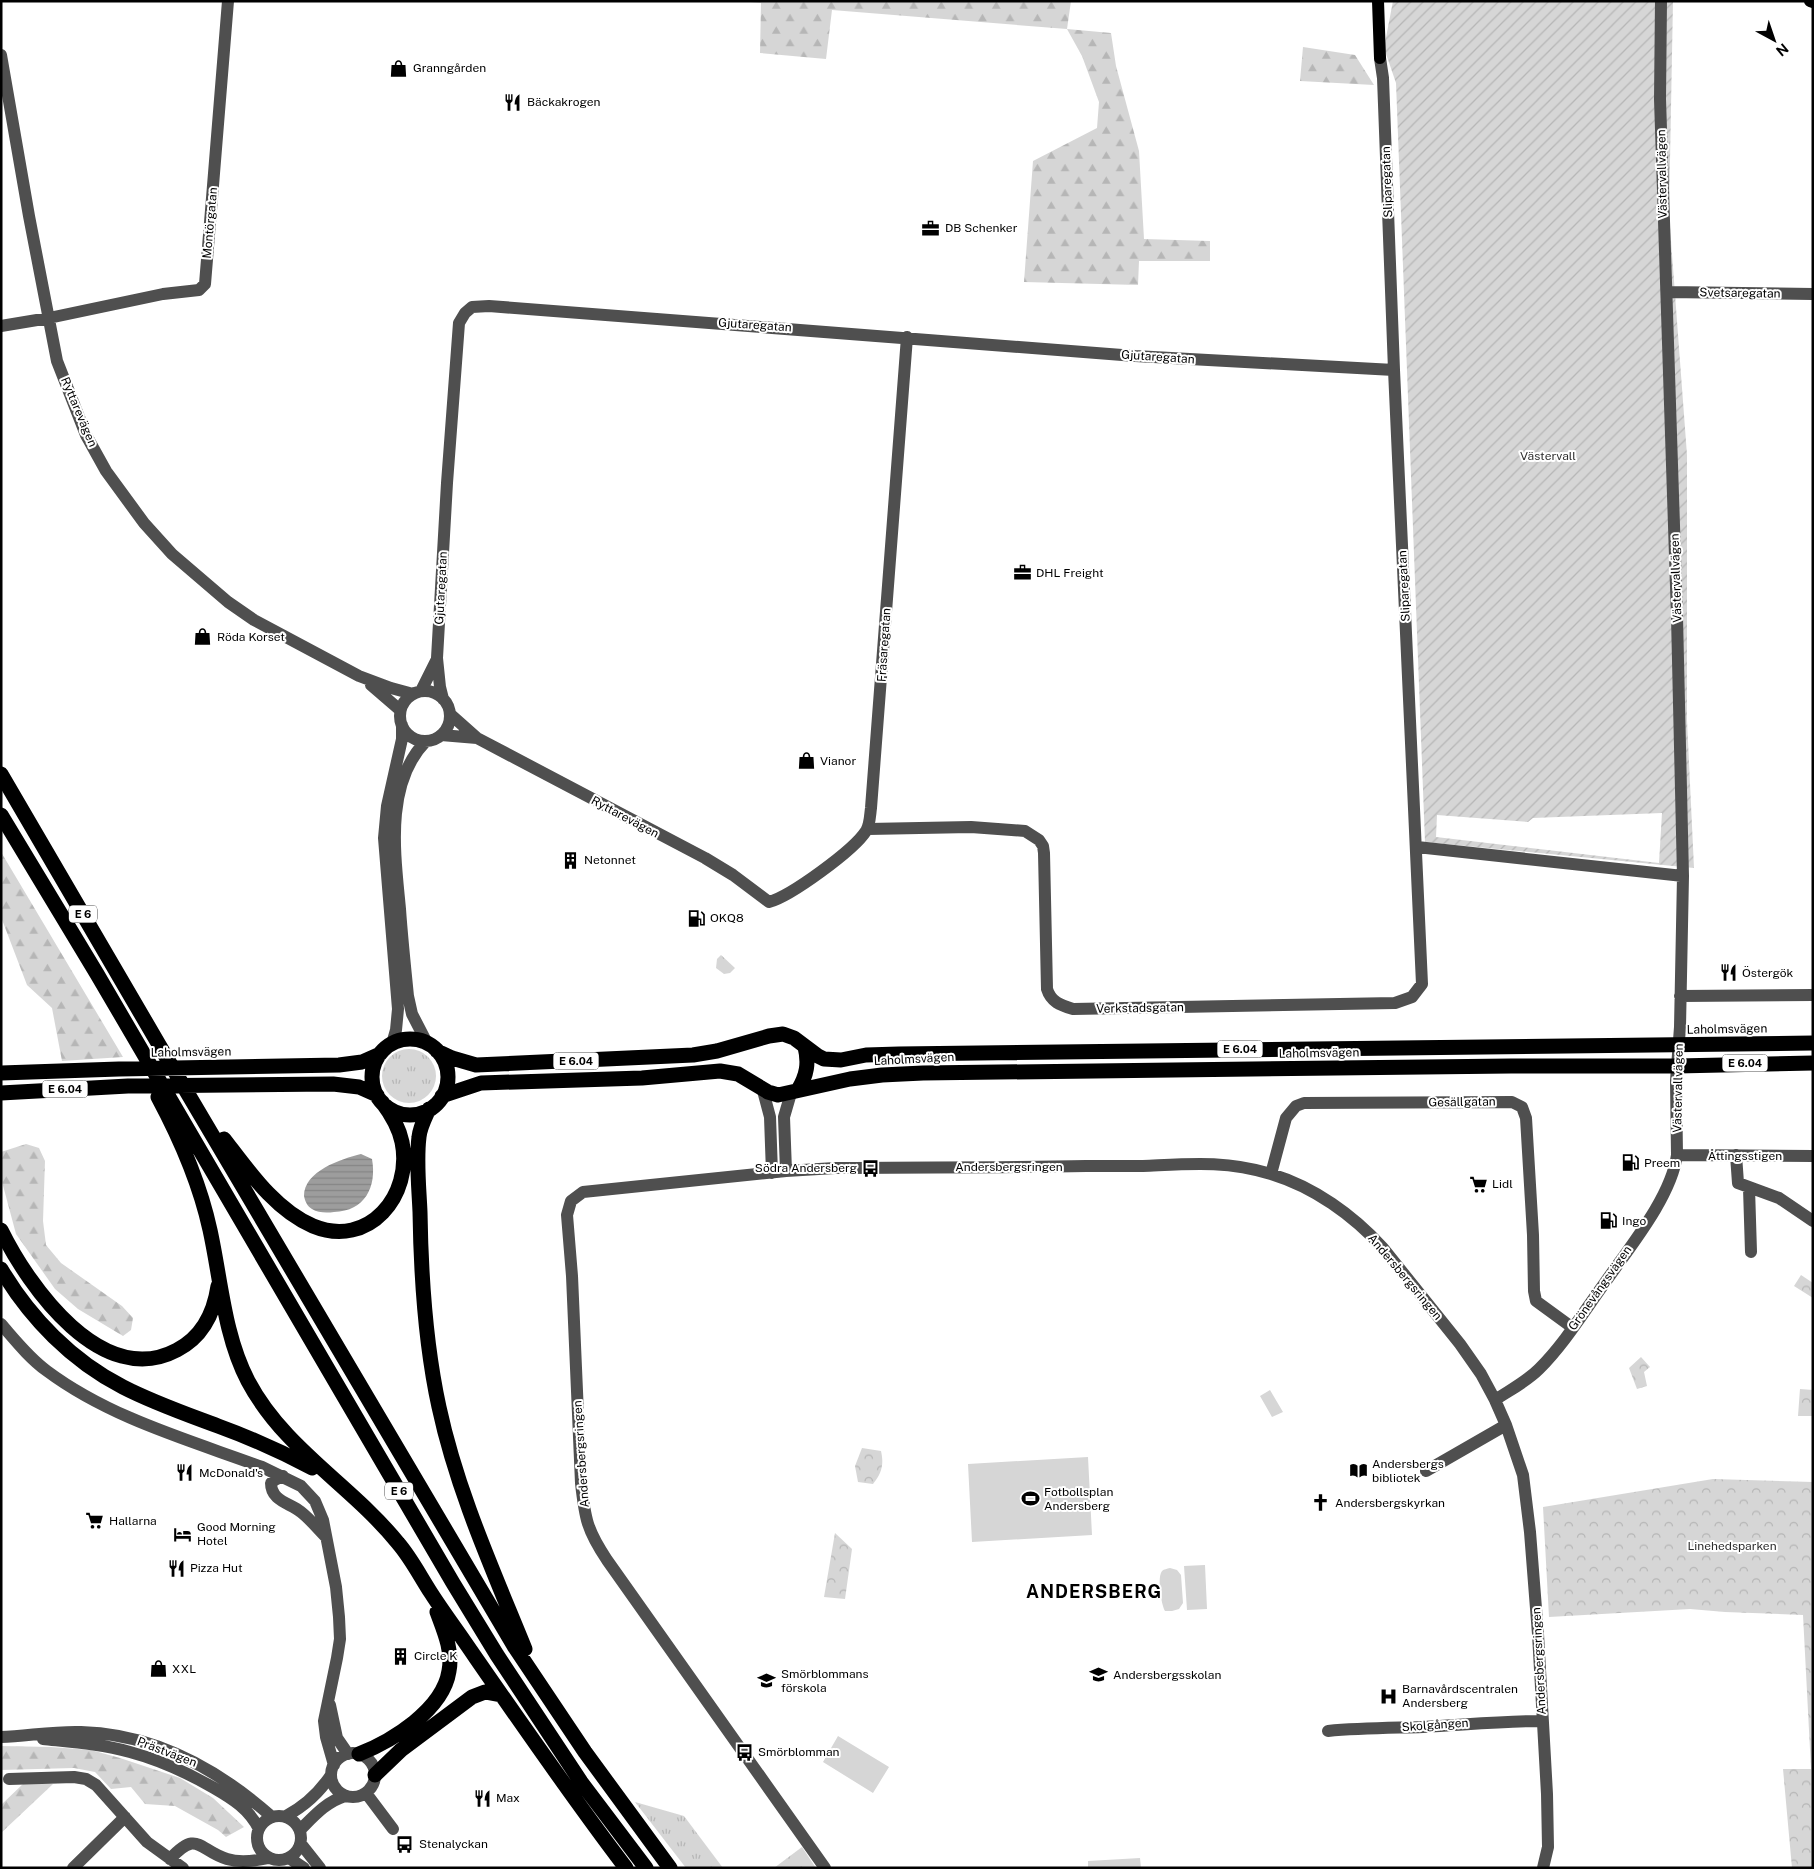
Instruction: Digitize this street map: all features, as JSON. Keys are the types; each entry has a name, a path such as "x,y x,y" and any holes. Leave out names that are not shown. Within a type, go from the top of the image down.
{"highway":[{"name":"E 6","path":"1,774 467,1567 540,1685 621,1802 670,1868"},
{"name":"E 6","path":"1,815 97,974 496,1654 581,1782 646,1868"},
{"path":"97,974 99,993 162,1106 182,1147 207,1218 231,1335 238,1359 258,1399 287,1436 329,1477 368,1509 386,1528 501,1695 626,1868"},
{"name":"Laholmsvägen","path":"1,1072 351,1064 380,1054 392,1044 409,1039 432,1047 458,1061 476,1065 668,1057 717,1051 769,1036 783,1034 794,1038 824,1059 841,1060 866,1055 899,1054 1813,1043"},
{"path":"432,1047 444,1061 447,1072 447,1084 442,1096"},
{"path":"794,1091 806,1076 805,1047"},
{"path":"190,1098 272,1197 301,1220 314,1226 338,1231 362,1227 381,1216 394,1199 402,1180 404,1155 402,1142 394,1120 379,1098 372,1081 374,1066 380,1054"},
{"name":"Laholmsvägen","path":"429,1109 442,1096 480,1083 642,1078 720,1071 738,1074 768,1092 778,1095 850,1079 923,1073 1677,1066 1813,1062"},
{"name":"E 6.04","path":"1,1093 128,1086 333,1084 359,1087 379,1098"},
{"path":"379,1098 391,1109 401,1113 418,1113 429,1109"},
{"path":"429,1109 418,1138 418,1154 424,1297 430,1358 439,1409 468,1506 489,1563 540,1685"},
{"path":"1,1230 34,1285 59,1314 95,1344 127,1358 143,1360 163,1356 174,1352 189,1342 204,1327 213,1310 219,1280"},
{"path":"1,1269 19,1297 48,1330 79,1357 113,1381 177,1412 261,1443 329,1477"},
{"path":"353,1754 385,1743 406,1728 432,1705 446,1682 450,1663 446,1638 431,1594"},
{"path":"375,1775 402,1750 472,1697 485,1692 501,1695"}],"main road":[{"path":"1378,1 1380,58"}],"street":[{"name":"Montörgatan","path":"1,326 163,294 199,290 205,284 228,1"},
{"name":"Västervallvägen","path":"1661,1 1661,137 1665,269 1668,292 1683,876 1677,1066 1678,1156"},
{"name":"Ryttarevägen","path":"1,55 29,216 57,360 86,435 106,471 144,523 172,554 228,602 254,620 359,676 391,688 437,694 448,706 450,714 476,738 734,874 769,902 784,897 842,855 868,829"},
{"name":"Sliparegatan","path":"1380,58 1383,78 1394,370 1416,847"},
{"name":"Svetsaregatan","path":"1668,292 1813,294"},
{"name":"Gjutaregatan","path":"443,699 437,658 447,482 460,323 465,313 472,307 489,306 628,316 1135,356 1394,370"},
{"name":"Fräsaregatan","path":"868,829 878,732 907,337"},
{"name":"Gjutaregatan","path":"417,692 437,658"},
{"name":"Ryttarevägen","path":"359,676 400,710"},
{"path":"392,1044 396,1030 398,1009 384,838 387,806 402,739 400,710 403,704 417,692"},
{"path":"441,735 449,722 450,714"},
{"path":"402,726 411,737 426,741 415,753 406,772 397,808 394,842 408,996 412,1014 432,1047"},
{"name":"Ryttarevägen","path":"426,741 441,735 476,738"},
{"name":"Verkstadsgatan","path":"868,829 971,827 1025,831 1039,840 1043,846 1044,853 1046,989 1056,1003 1073,1009 1394,1003 1412,997 1422,984 1416,847"},
{"path":"1416,847 1683,876"},
{"path":"1680,996 1813,995"},
{"path":"762,1087 770,1117 772,1173"},
{"path":"786,1171 784,1117 794,1091"},
{"name":"Gesällgatan","path":"1272,1174 1286,1118 1296,1106 1304,1103 1512,1102 1522,1108 1526,1118 1534,1235 1534,1291 1536,1301 1572,1328"},
{"path":"1736,1155 1738,1183 1779,1198 1813,1221"},
{"name":"Åttingsstigen","path":"1678,1156 1813,1156"},
{"name":"Grönevångsvägen","path":"1495,1400 1525,1381 1557,1349 1658,1203 1676,1166 1678,1156"},
{"name":"Andersbergsringen","path":"825,1868 593,1539 585,1514 581,1483 572,1276 567,1215 571,1201 577,1195 587,1191 786,1171 891,1167 1143,1166 1199,1163 1237,1167 1272,1174 1308,1189 1339,1208 1370,1234 1460,1344 1481,1374 1506,1425 1523,1475 1530,1532 1538,1634 1547,1794 1548,1848 1543,1868"},
{"path":"1749,1188 1751,1252"},
{"path":"1,1324 42,1367 79,1392 122,1415 283,1476 301,1486 315,1501 323,1520 336,1587 340,1639 324,1721 335,1788 346,1796"},
{"path":"1426,1471 1506,1425"},
{"path":"283,1476 271,1483 271,1490 276,1496 303,1513 326,1537"},
{"path":"300,1830 324,1806 346,1796 360,1796 366,1793 374,1782 375,1775 369,1760 353,1754 337,1738 329,1701"},
{"name":"Skolgången","path":"1328,1731 1352,1728 1406,1728 1478,1722 1542,1720"},
{"name":"Prästvägen","path":"16,1737 52,1732 82,1732 134,1740 156,1746 184,1757 213,1772 246,1794 272,1817"},
{"name":"Prästvägen","path":"1,1737 100,1745 130,1752 171,1766 231,1798 250,1814 258,1834 261,1851 269,1858"},
{"path":"238,1860 252,1848 262,1823 272,1817 286,1816 309,1801 322,1789 337,1760 353,1754"},
{"path":"9,1779 74,1777 86,1779 96,1785 147,1842 183,1868"},
{"path":"366,1793 393,1829"},
{"path":"286,1816 297,1824 300,1830 301,1844 320,1868"},
{"path":"73,1868 126,1817"},
{"path":"170,1859 182,1846 191,1843 202,1845 225,1858 252,1861 269,1858 279,1860 289,1858 301,1844"},
{"path":"289,1858 304,1868"}],"green space":[{"path":"740,1 1071,1 1067,29 832,10 826,59 760,53 761,3"},
{"name":"Västervall","path":"1393,1 1673,1 1669,214 1687,455 1687,720 1694,868 1425,842 1396,83 1384,48","holes":["1662,813 1659,863 1436,837 1437,815 1528,822 1533,818"]},
{"path":"1067,29 1111,33 1116,66 1139,151 1144,239 1210,241 1210,261 1139,261 1138,285 1024,282 1033,161 1097,128 1099,102 1082,56"},
{"path":"1303,47 1355,55 1374,85 1300,81"},
{"path":"1,852 123,1057 62,1061 52,1008 27,985 1,917"},
{"path":"721,955 735,968 730,973 724,974 716,968 717,959"},
{"path":"409,1049 419,1051 428,1057 434,1066 436,1076 434,1086 428,1095 419,1101 409,1103 399,1101 390,1095 384,1086 382,1076 384,1066 390,1057 399,1051"},
{"path":"26,1144 39,1148 45,1161 43,1221 46,1245 61,1263 122,1306 133,1318 131,1330 123,1336 78,1309 55,1289 16,1234 1,1178 1,1152"},
{"path":"1801,1275 1813,1283 1813,1298 1794,1286"},
{"path":"1641,1357 1650,1367 1644,1372 1647,1386 1637,1389 1629,1368"},
{"path":"1800,1389 1813,1390 1813,1416 1798,1416"},
{"path":"1270,1390 1283,1412 1272,1417 1260,1396"},
{"path":"862,1448 881,1451 882,1468 873,1484 858,1482 855,1466"},
{"name":"Fotbollsplan Andersberg","path":"1088,1457 1092,1535 972,1542 968,1464"},
{"name":"Linehedsparken","path":"1713,1479 1813,1482 1813,1868 1792,1868 1783,1769 1811,1769 1803,1615 1690,1609 1549,1617 1543,1507"},
{"path":"835,1533 852,1549 845,1599 824,1597"},
{"path":"1205,1565 1207,1609 1187,1610 1184,1566"},
{"path":"1170,1568 1177,1570 1181,1575 1183,1603 1179,1609 1165,1611 1161,1597 1160,1579 1162,1571"},
{"path":"838,1736 889,1767 873,1793 823,1762"},
{"path":"1,1746 91,1750 180,1778 213,1798 244,1827 226,1837 218,1830 175,1806 145,1804 131,1787 111,1789 95,1772 74,1768 1,1770"},
{"path":"25,1782 53,1784 1,1833 1,1805"},
{"path":"635,1802 684,1816 723,1868 686,1868"},
{"path":"802,1847 816,1868 774,1868"},
{"path":"1140,1858 1141,1868 1088,1868 1088,1861"}],"shaded area":[{"path":"361,1154 372,1159 373,1179 366,1196 361,1202 345,1211 323,1212 312,1209 304,1196 310,1180 317,1173 334,1163"}],"place":[{"name":"Granngården","path":"399,68"},
{"name":"Bäckakrogen","path":"513,102"},
{"name":"DB Schenker","path":"931,228"},
{"name":"DHL Freight","path":"1022,573"},
{"name":"Röda Korset","path":"203,637"},
{"name":"Vianor","path":"806,761"},
{"name":"Netonnet","path":"570,860"},
{"name":"OKQ8","path":"696,918"},
{"name":"Östergök","path":"1728,973"},
{"name":"Preem","path":"1630,1163"},
{"name":"Södra Andersberg","path":"871,1168"},
{"name":"Lidl","path":"1478,1184"},
{"name":"Ingo","path":"1608,1221"},
{"name":"Andersbergs bibliotek","path":"1358,1471"},
{"name":"McDonald's","path":"185,1473"},
{"name":"Fotbollsplan Andersberg","path":"1030,1499"},
{"name":"Andersbergskyrkan","path":"1321,1503"},
{"name":"Hallarna","path":"95,1521"},
{"name":"Good Morning Hotel","path":"183,1534"},
{"name":"Pizza Hut","path":"176,1568"},
{"name":"Circle K","path":"400,1656"},
{"name":"XXL","path":"158,1669"},
{"name":"Andersbergsskolan","path":"1099,1675"},
{"name":"Smörblommans förskola","path":"767,1681"},
{"name":"Barnavårdscentralen Andersberg","path":"1388,1696"},
{"name":"Smörblomman","path":"744,1752"},
{"name":"Max","path":"482,1798"},
{"name":"Stenalyckan","path":"405,1844"}],"district":[{"name":"ANDERSBERG","path":"1094,1591"}]}
